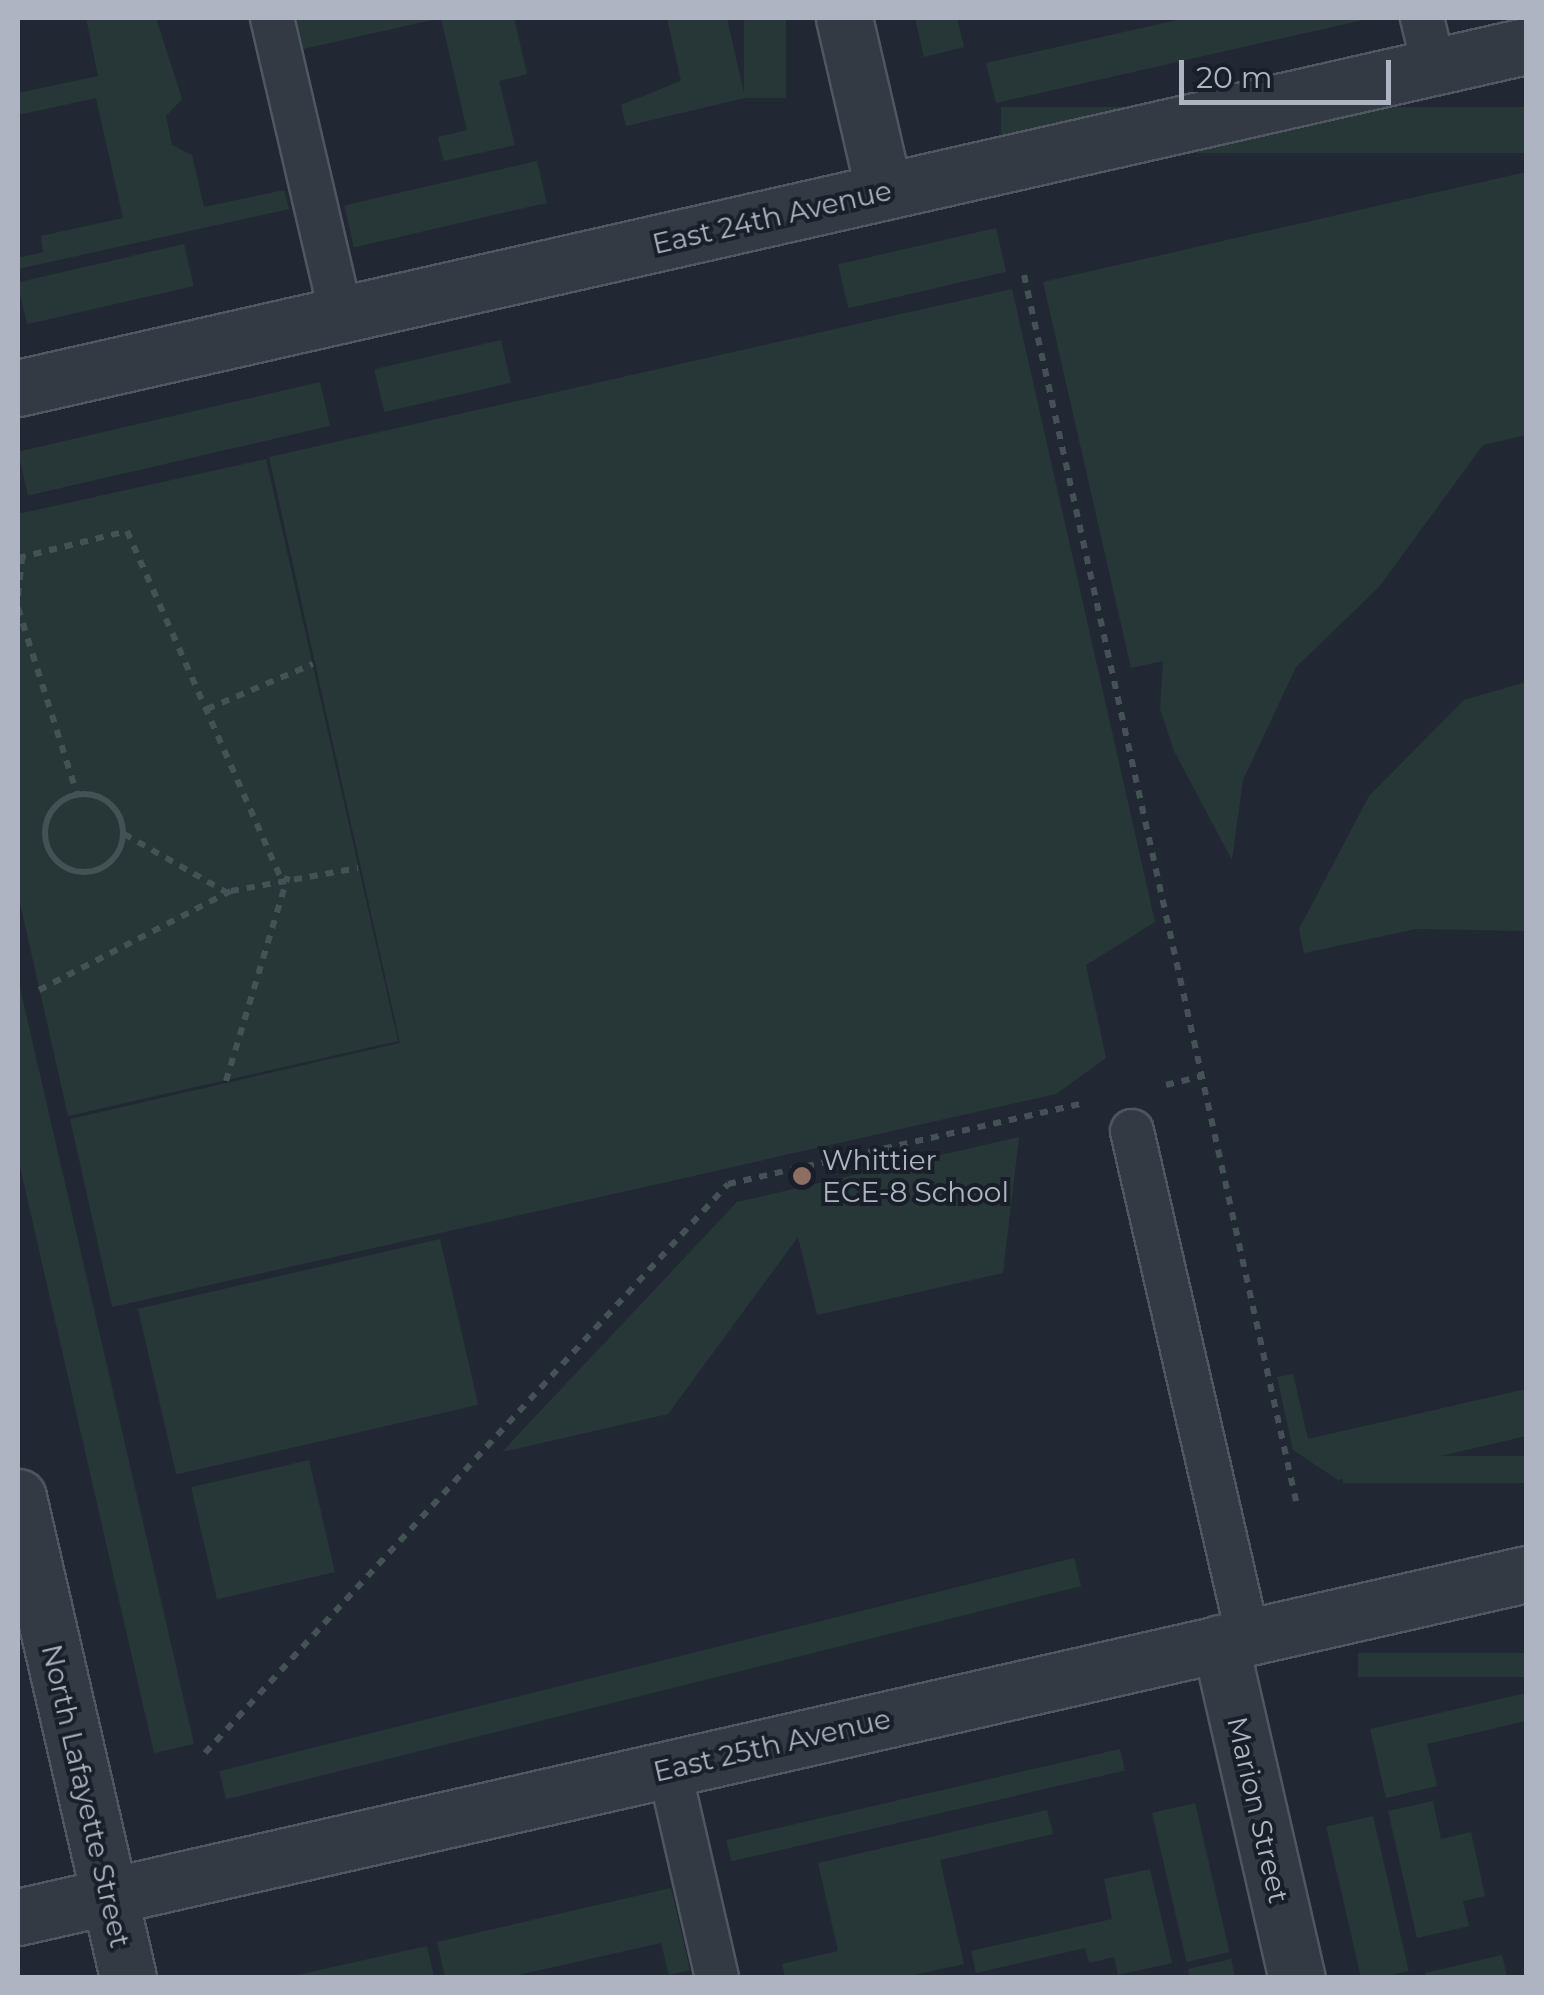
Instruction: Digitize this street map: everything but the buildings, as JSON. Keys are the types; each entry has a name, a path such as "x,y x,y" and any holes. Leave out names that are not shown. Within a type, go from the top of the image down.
{"street":[{"path":"844,18 884,191"},
{"name":"East 24th Avenue","path":"18,388 884,191 1428,42 1526,46"},
{"name":"North Lafayette Street","path":"18,1497 128,1978"},
{"name":"East 25th Avenue","path":"18,1917 1526,1574"},
{"name":"Marion Street","path":"1234,1640 1297,1978"}],"lane":[{"path":"272,18 341,315"},
{"path":"1132,1132 1234,1640"},
{"path":"669,1768 717,1978"}],"path":[{"path":"1024,275 1296,1501"},
{"path":"18,596 20,558 128,531 284,876 226,1080"},
{"path":"18,608 78,794"},
{"path":"207,710 313,664"},
{"path":"78,794 110,804 123,833 228,893"},
{"path":"78,794 47,819 46,845 62,866 100,869 123,833"},
{"path":"39,990 228,893 284,876 358,868"},
{"path":"1145,1090 1202,1076"},
{"path":"205,1752 728,1184 1088,1102"}],"shaded area":[{"path":"86,18 156,18 182,99 166,116 172,145 192,155 204,207 284,190 289,209 18,269 18,258 43,252 41,236 123,218 96,98 18,115 18,93 98,76"},
{"path":"296,18 441,18 303,49"},
{"path":"441,18 514,18 527,74 499,81 515,145 444,161 438,137 467,130"},
{"path":"667,18 727,18 745,98 626,126 621,105 681,81"},
{"path":"744,18 786,18 786,98 744,98"},
{"path":"915,18 957,18 964,47 924,57"},
{"path":"1186,18 1372,18 996,103 986,63"},
{"path":"1001,107 1526,107 1526,153 1001,153"},
{"path":"537,161 547,203 354,247 344,206"},
{"path":"1526,172 1526,435 1483,445 1379,587 1296,667 1243,780 1232,860 1174,751 1160,709 1163,661 1131,668 1043,282"},
{"path":"996,228 1006,272 848,308 838,264"},
{"path":"184,244 194,286 27,324 18,282"},
{"path":"1012,289 1155,922 1086,965 1106,1058 1056,1094 112,1307 70,1119 400,1043 269,457"},
{"path":"501,340 511,383 384,412 374,369"},
{"path":"320,382 330,426 28,496 18,452"},
{"path":"266,459 398,1041 68,1116 18,894 18,514"},
{"path":"1526,682 1525,931 1416,929 1304,953 1299,929 1369,796 1464,700"},
{"path":"18,979 194,1744 154,1753 18,1158"},
{"path":"1019,1137 1003,1273 817,1315 798,1237 668,1414 502,1452 737,1202"},
{"path":"440,1239 478,1405 176,1474 138,1309"},
{"path":"1293,1374 1308,1439 1526,1389 1526,1436 1338,1480 1293,1450 1277,1377"},
{"path":"1343,1456 1526,1456 1526,1483 1343,1483"},
{"path":"309,1460 335,1572 217,1599 191,1487"},
{"path":"1074,1558 1081,1586 226,1799 219,1771"},
{"path":"1358,1653 1526,1653 1526,1677 1358,1677"},
{"path":"1526,1693 1526,1721 1427,1744 1437,1786 1386,1798 1370,1729"},
{"path":"1120,1749 1125,1770 731,1861 726,1840"},
{"path":"1433,1801 1441,1839 1471,1832 1485,1896 1463,1901 1469,1926 1417,1938 1388,1811"},
{"path":"1195,1803 1229,1952 1187,1962 1152,1813"},
{"path":"1047,1810 1053,1834 940,1860 964,1964 904,1977 785,1977 782,1964 838,1951 818,1863"},
{"path":"1373,1816 1409,1971 1361,1978 1326,1827"},
{"path":"1150,1869 1172,1963 1118,1975 1114,1957 1089,1963 1085,1948 976,1973 971,1951 1112,1919 1104,1879"},
{"path":"671,1888 690,1970 669,1975 661,1943 509,1977 445,1977 437,1942"},
{"path":"427,1946 434,1977 288,1977"},
{"path":"1502,1955 1507,1977 1426,1977 1425,1973"},
{"path":"1231,1959 1235,1977 1190,1977 1188,1969"}],"place":[{"name":"Whittier ECE-8 School","path":"802,1176"}]}
